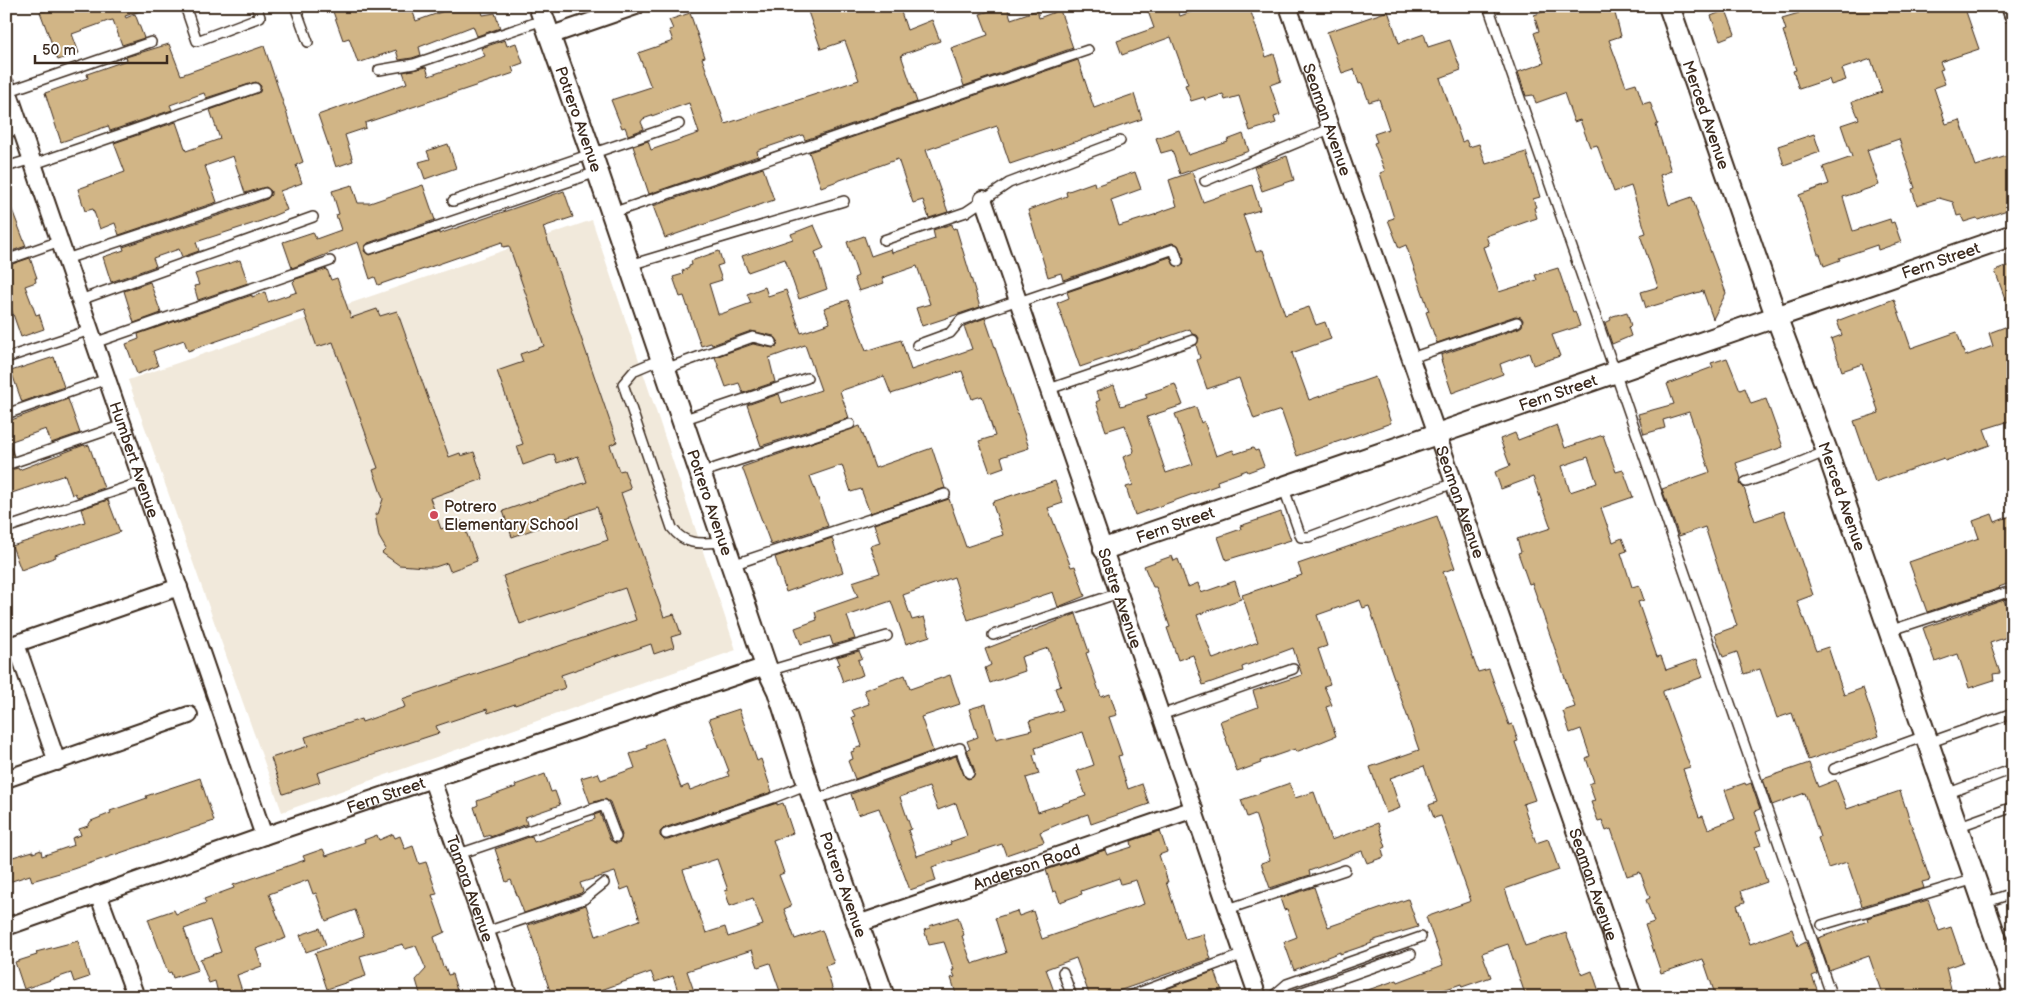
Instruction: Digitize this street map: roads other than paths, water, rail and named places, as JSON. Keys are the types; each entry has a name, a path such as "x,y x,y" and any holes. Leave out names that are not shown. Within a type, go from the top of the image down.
{"street":[{"path":"544,21 636,6"},
{"name":"Seaman Avenue","path":"1288,6 1633,997"},
{"name":"Merced Avenue","path":"1669,6 1776,316 1827,452 1983,903 2009,968 2013,988"},
{"path":"2010,6 2013,15"},
{"name":"Potrero Avenue","path":"544,21 630,265 767,669 778,691 811,792 884,997"},
{"name":"Humbert Avenue","path":"9,97 14,130 33,161 264,836"},
{"name":"Sastre Avenue","path":"984,199 1258,997"},
{"name":"Fern Street","path":"1104,549 2013,235"},
{"path":"57,762 11,645 179,587"},
{"name":"Fern Street","path":"6,927 264,836 767,669"},
{"path":"6,779 189,715"},
{"name":"Tamora Avenue","path":"432,780 509,997"},
{"name":"Anderson Road","path":"858,924 1194,809"},
{"path":"98,894 136,997"}],"lane":[{"path":"185,6 197,41 260,17 256,6"},
{"path":"295,6 308,42"},
{"path":"1488,6 1832,997"},
{"path":"379,70 414,64 544,21"},
{"path":"9,97 151,42"},
{"path":"612,213 1088,50"},
{"path":"6,167 33,161 255,88"},
{"path":"370,249 594,163 679,124"},
{"path":"1205,180 1332,128"},
{"path":"884,240 966,212 1009,183 1120,141"},
{"path":"453,202 594,163"},
{"path":"66,259 265,193"},
{"path":"630,265 844,201"},
{"path":"80,300 313,217"},
{"path":"6,260 60,241"},
{"path":"917,345 950,334 961,320 1174,249 1178,261"},
{"path":"6,358 92,336 330,261"},
{"path":"1411,358 1517,322"},
{"path":"724,542 694,543 678,536 672,528 623,384 636,370 663,364 753,337 772,342"},
{"path":"1049,388 1194,340"},
{"path":"6,414 107,378"},
{"path":"682,420 807,378"},
{"path":"700,473 850,424"},
{"path":"6,465 123,425"},
{"path":"1746,482 1789,468 1827,452"},
{"path":"6,528 142,482"},
{"path":"1283,486 1301,537 1309,537 1454,483"},
{"path":"732,565 945,494"},
{"path":"993,634 1120,593"},
{"path":"1889,631 2005,593 2013,595"},
{"path":"767,669 887,636"},
{"path":"1162,715 1293,669"},
{"path":"1834,769 2013,713"},
{"path":"666,834 773,798 811,792 960,748 969,773"},
{"path":"1946,794 2013,769"},
{"path":"459,854 604,805 616,837"},
{"path":"1957,828 2013,807"},
{"path":"1228,909 1346,870"},
{"path":"1822,925 1975,880"},
{"path":"486,932 584,899 604,883"},
{"path":"1983,903 2013,893"},
{"path":"1272,997 1288,984 1420,938"},
{"path":"1128,997 1244,954"},
{"path":"1288,997 1411,954"},
{"path":"1063,972 1072,997"}],"place":[{"name":"Potrero Elementary School","path":"434,515"}]}
